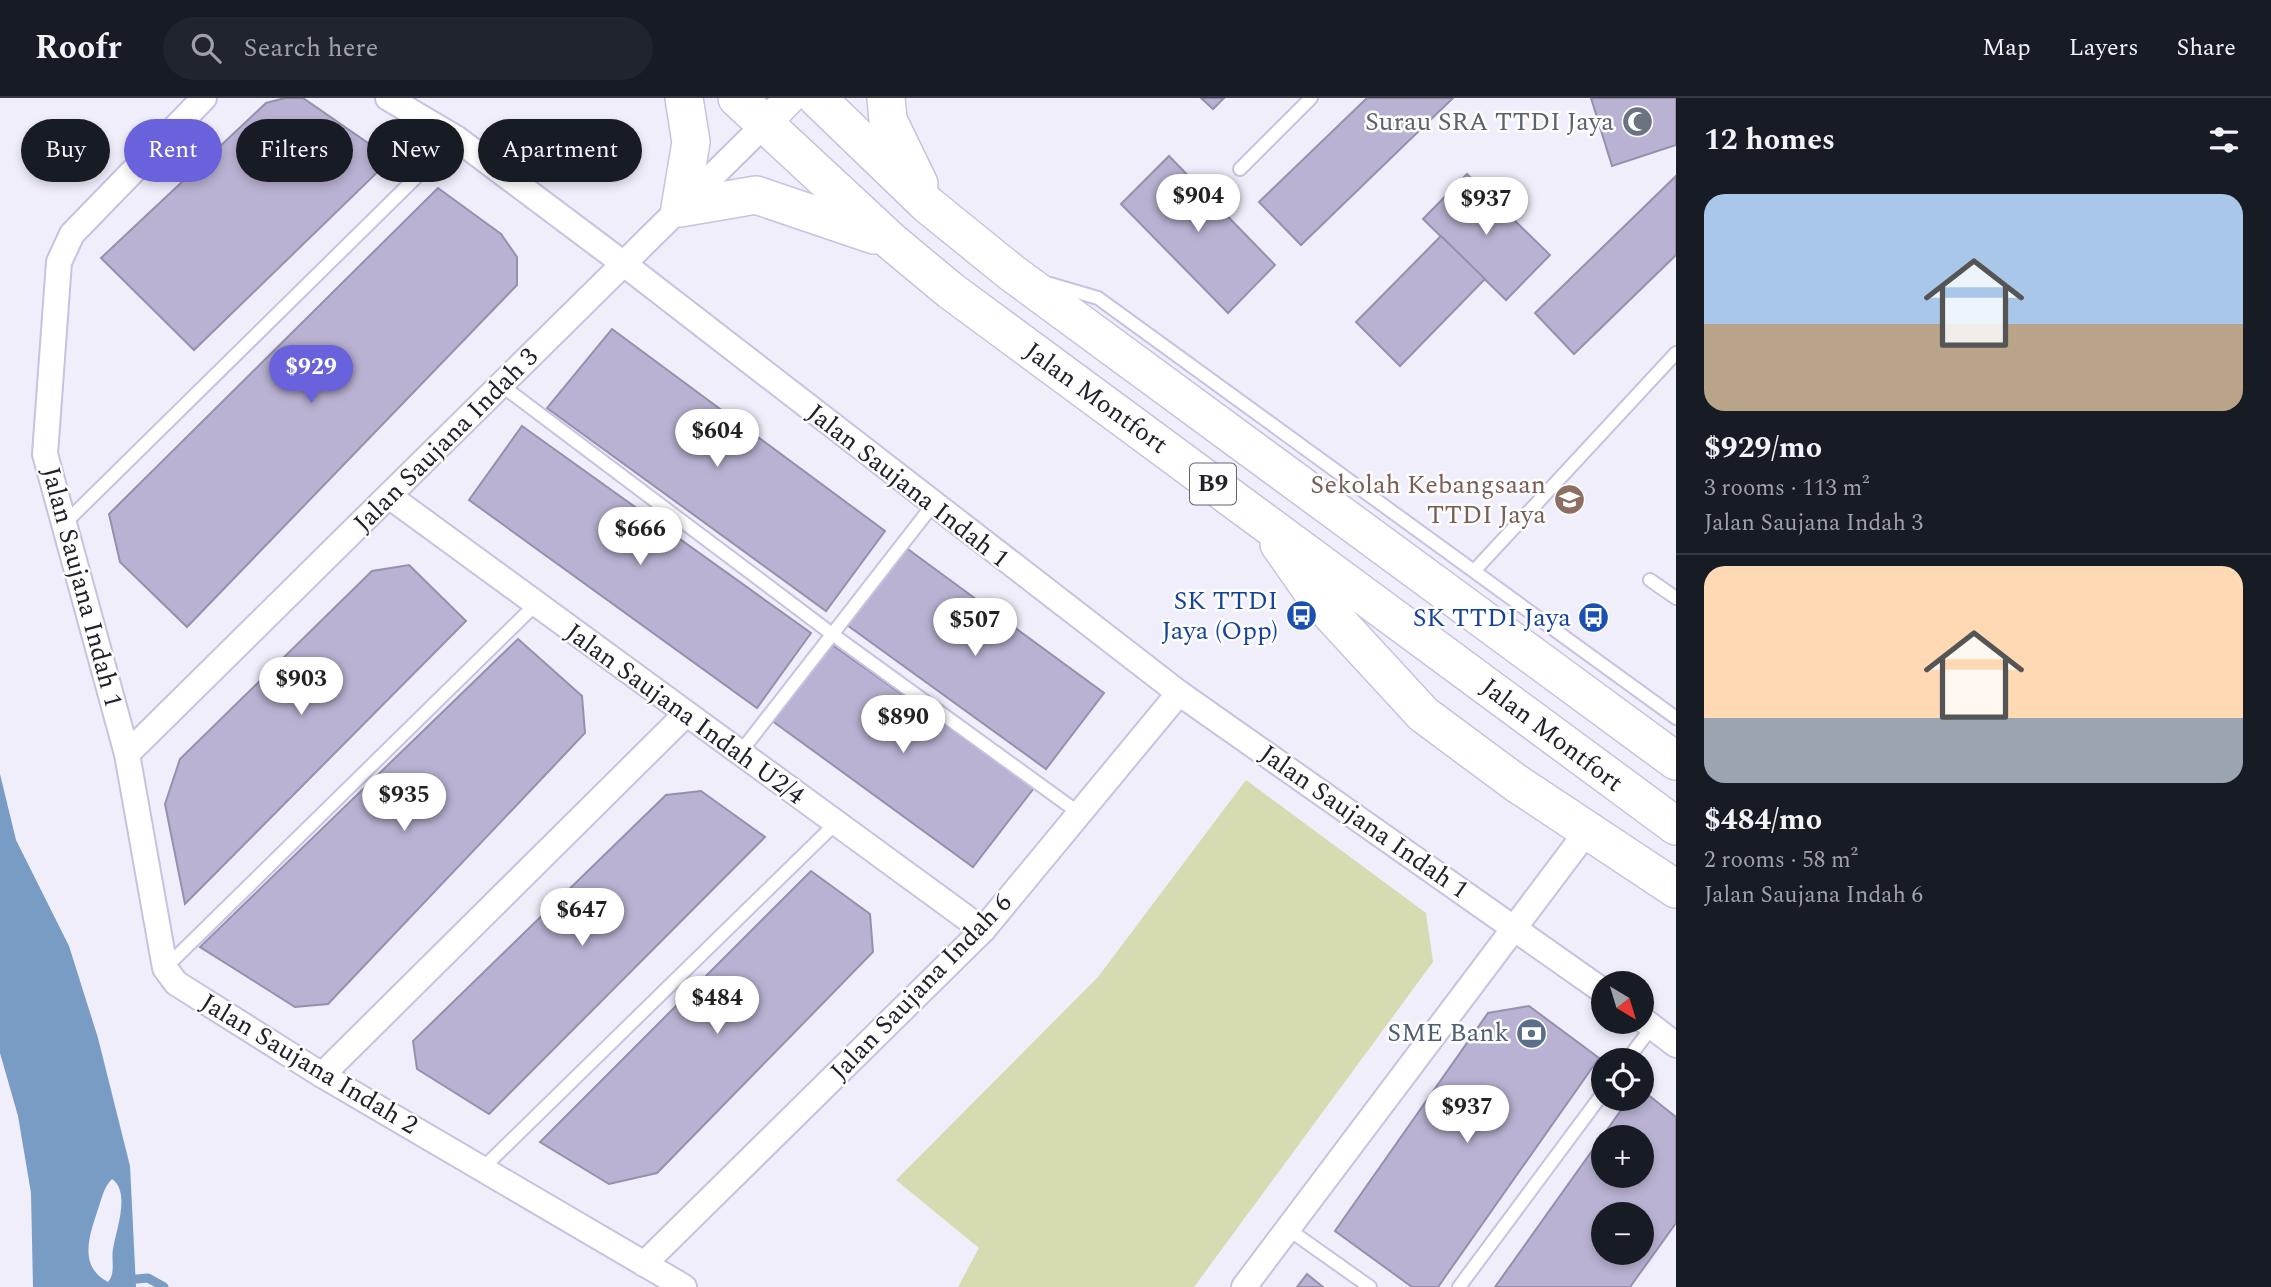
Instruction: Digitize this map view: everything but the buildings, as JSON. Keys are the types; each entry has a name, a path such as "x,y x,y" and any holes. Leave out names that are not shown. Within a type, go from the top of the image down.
{"main road":[{"path":"684,98 691,142 680,208 756,195 892,242"},
{"name":"Jalan Montfort","path":"737,98 892,242 951,291 1676,826"},
{"name":"Jalan Montfort","path":"817,98 928,205 1012,273 1676,761"},
{"path":"886,98 888,120 928,205"},
{"path":"1260,518 1319,601 1423,714 1516,783 1676,889"}],"street":[{"name":"Jalan Saujana Indah 1","path":"127,754 45,454 59,262 72,234 204,98"},
{"name":"Jalan Saujana Indah 1","path":"388,98 424,119"},
{"path":"764,125 790,98"},
{"name":"Jalan Saujana Indah 3","path":"127,754 764,125"},
{"name":"Jalan Saujana Indah 1","path":"464,144 624,264 932,506 1179,693 1591,982"},
{"name":"Jalan Saujana Indah U2/4","path":"389,496 685,715 983,930"},
{"name":"Jalan Saujana Indah 6","path":"644,1264 983,930 1179,693"},
{"path":"322,1075 685,715"},
{"path":"127,754 165,968"},
{"path":"1244,1287 1588,830"},
{"name":"Jalan Saujana Indah 2","path":"165,968 176,983 322,1075 684,1287"},
{"path":"1654,1028 1676,1045"}],"lane":[{"path":"1240,169 1311,98"},
{"path":"65,523 411,182"},
{"path":"1012,273 1098,298 1676,718"},
{"path":"1475,572 1676,354"},
{"path":"501,385 832,634 1079,813"},
{"path":"739,754 932,506"},
{"path":"1650,580 1676,598"},
{"path":"165,968 535,605"},
{"path":"483,1168 835,824"},
{"path":"1459,1287 1591,1109"},
{"path":"1288,1229 1370,1287"}],"green space":[{"path":"1246,780 1426,913 1433,962 1194,1287 958,1287 979,1248 896,1180 1098,977"}],"water":[{"path":"0,774 16,840 69,946 98,1038 130,1166 136,1287 33,1287 31,1193 18,1116 0,1053","holes":["112,1179 118,1185 121,1212 113,1249 112,1275 108,1282 98,1275 92,1266 89,1256 90,1235 104,1190"]}],"waterway":[{"path":"126,1280 148,1278 164,1287"}],"place":[{"name":"Surau SRA TTDI Jaya","path":"1637,122"},
{"name":"Sekolah Kebangsaan TTDI Jaya","path":"1569,500"},
{"name":"SK TTDI Jaya (Opp)","path":"1301,616"},
{"name":"SK TTDI Jaya","path":"1594,618"},
{"name":"SME Bank","path":"1532,1033"}]}
